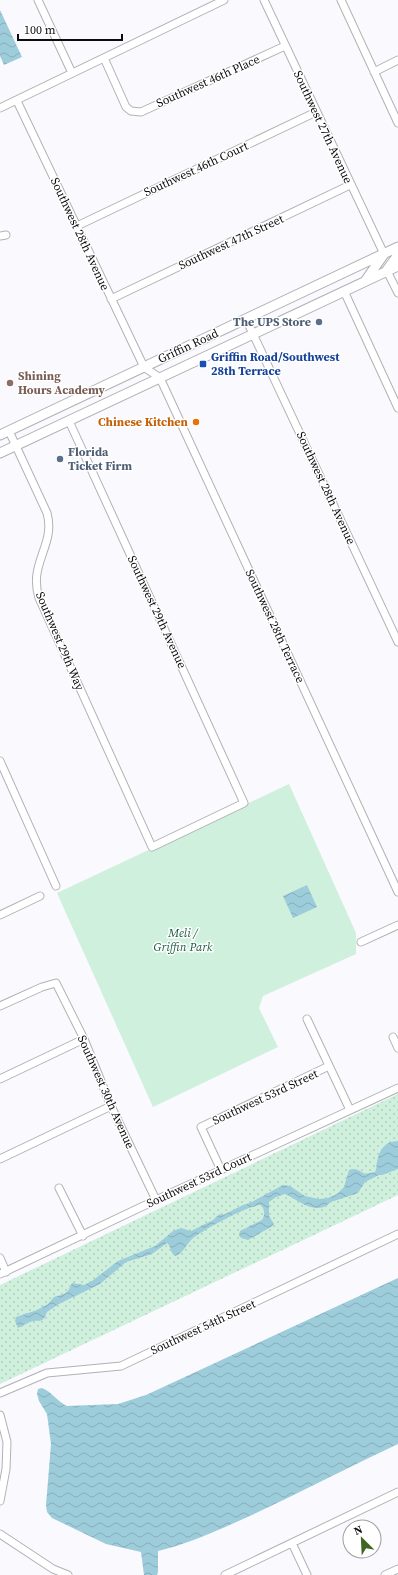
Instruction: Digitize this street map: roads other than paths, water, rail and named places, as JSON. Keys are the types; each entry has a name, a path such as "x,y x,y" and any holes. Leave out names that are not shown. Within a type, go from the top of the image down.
{"main road":[{"name":"Griffin Road","path":"0,435 398,247"},
{"path":"365,281 384,254"},
{"path":"387,271 398,255"},
{"name":"Griffin Road","path":"0,453 398,266"}],"street":[{"path":"38,0 72,73"},
{"path":"0,108 224,0"},
{"name":"Southwest 27th Avenue","path":"264,0 350,186 384,254"},
{"path":"341,0 398,123"},
{"name":"Southwest 46th Place","path":"104,58 126,107 131,111 141,112 285,46"},
{"path":"374,72 398,60"},
{"name":"Southwest 28th Avenue","path":"17,100 144,367"},
{"name":"Southwest 46th Court","path":"77,226 316,112"},
{"name":"Southwest 47th Street","path":"111,299 350,186"},
{"path":"387,271 398,293"},
{"path":"344,291 398,408"},
{"name":"Southwest 28th Avenue","path":"246,319 398,642"},
{"path":"144,367 160,378"},
{"name":"Southwest 28th Terrace","path":"160,378 398,892"},
{"name":"Southwest 29th Avenue","path":"69,421 244,803 152,847"},
{"name":"Southwest 29th Way","path":"9,431 49,520 49,533 36,572 39,598 152,847"},
{"path":"0,761 56,886"},
{"path":"0,914 40,896"},
{"path":"361,942 398,925"},
{"name":"Southwest 30th Avenue","path":"0,1006 42,987 56,984 84,1040 111,1106 156,1200"},
{"path":"306,1019 350,1110"},
{"path":"393,1037 398,1048"},
{"path":"0,1079 84,1040"},
{"name":"Southwest 53rd Street","path":"221,1170 201,1127 329,1066"},
{"name":"Southwest 53rd Court","path":"3,1273 156,1200 398,1088"},
{"path":"0,1159 111,1106"},
{"path":"59,1188 82,1236"},
{"name":"Southwest 54th Street","path":"0,1393 47,1373 121,1366 398,1234"},
{"path":"0,1258 3,1273"},
{"path":"0,1415 8,1442 6,1469 0,1501"},
{"path":"225,1575 398,1492"},
{"path":"0,1534 52,1569 68,1575"},
{"path":"292,1543 307,1575"},
{"path":"48,1575 52,1569"},
{"path":"385,1575 398,1569"}],"water":[{"path":"0,10 22,57 4,65 0,56"},
{"path":"307,885 317,907 293,918 283,896"},
{"path":"393,1141 398,1141 398,1169 379,1175 365,1182 358,1193 331,1202 319,1208 307,1206 285,1194 276,1197 269,1202 269,1216 274,1224 248,1240 241,1238 239,1235 240,1231 262,1220 264,1217 264,1212 261,1205 237,1213 206,1230 192,1239 178,1255 175,1256 172,1253 167,1243 152,1254 126,1262 100,1284 59,1304 47,1312 44,1319 30,1322 18,1328 15,1321 16,1317 37,1310 48,1304 54,1297 68,1291 72,1283 84,1285 92,1281 118,1261 155,1246 173,1231 181,1228 191,1231 213,1220 220,1214 223,1215 250,1203 283,1185 290,1186 305,1196 319,1199 328,1198 337,1194 344,1187 349,1170 355,1169 365,1174 375,1172 378,1158 383,1147"},
{"path":"398,1278 398,1444 229,1525 194,1540 158,1551 157,1575 144,1575 141,1552 106,1544 52,1518 47,1512 46,1505 51,1444 47,1414 39,1401 37,1394 38,1389 42,1388 46,1390 67,1406 118,1404 146,1395"}],"place":[{"name":"The UPS Store","path":"319,322"},
{"name":"Griffin Road/Southwest 28th Terrace","path":"203,364"},
{"name":"Shining Hours Academy","path":"10,383"},
{"name":"Chinese Kitchen","path":"196,422"},
{"name":"Florida Ticket Firm","path":"60,459"}],"park label":[{"name":"Meli / Griffin Park","path":"183,940"}]}
